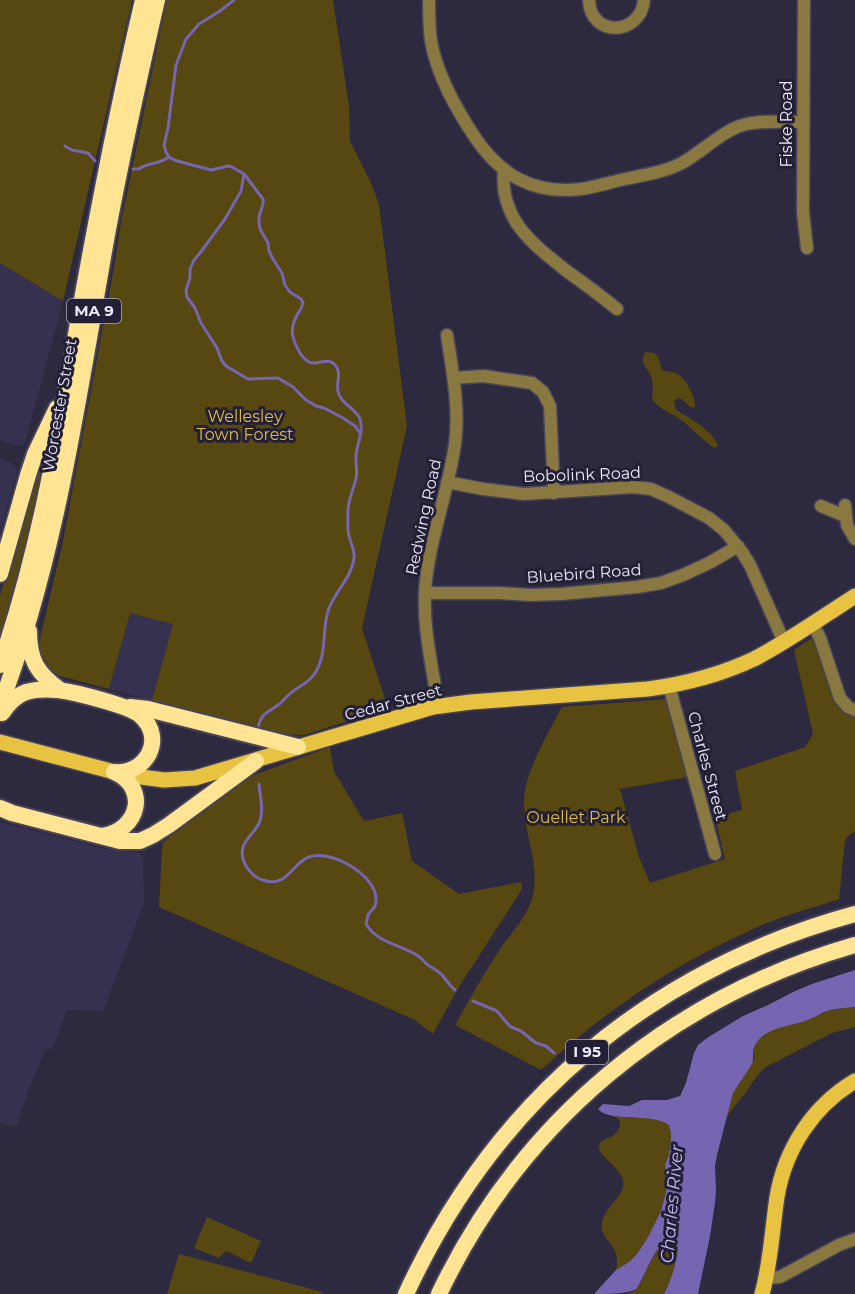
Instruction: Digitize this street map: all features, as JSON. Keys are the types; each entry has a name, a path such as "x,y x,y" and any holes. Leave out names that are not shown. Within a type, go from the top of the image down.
{"highway":[{"name":"Worcester Street","path":"0,665 22,594 51,474 109,150 143,0"},
{"name":"Worcester Street","path":"0,706 29,621 51,539 122,155 157,0"},
{"path":"0,574 32,463 68,381"},
{"path":"29,621 29,647 33,660 42,676 60,690"},
{"path":"0,716 13,700 26,692 60,690 123,706 143,708 298,747"},
{"path":"114,772 125,772 137,768 148,755 152,743 151,732 146,721 136,712 123,706"},
{"path":"4,812 127,842 140,841 169,825 256,761"},
{"path":"101,836 121,830 134,812 135,800 132,788 124,778 114,772"},
{"name":"I 95","path":"406,1294 436,1236 487,1158 536,1100 585,1053 652,1003 704,973 772,942 855,914"},
{"name":"I 95","path":"439,1294 470,1236 507,1181 560,1119 609,1074 641,1048 675,1025 732,992 785,968 855,945"}],"main road":[{"name":"Cedar Street","path":"7,744 153,780 200,777 438,706 669,686 711,676 753,659 784,642 855,596"},
{"path":"762,1294 778,1195 790,1152 801,1132 817,1113 836,1094 855,1081"}],"street":[{"path":"429,0 431,40 437,62 445,85 473,135 490,158 504,170 519,180 539,187 559,190 581,189 675,166 743,125 802,122"},
{"path":"590,0 596,19 610,27 618,28 634,22 643,9 644,0"},
{"name":"Fiske Road","path":"804,0 802,212 807,248"},
{"path":"504,170 504,186 508,203 523,233 542,252 617,309"},
{"name":"Redwing Road","path":"438,706 425,630 425,593 428,566 456,434 457,421 447,335"},
{"path":"453,378 484,376 532,383 543,392 550,406 554,493"},
{"name":"Bobolink Road","path":"447,482 524,494 633,487 651,489 709,518 738,546 750,565 784,642"},
{"path":"821,506 845,511 848,529 855,539"},
{"name":"Bluebird Road","path":"425,593 550,594 637,587 661,583 711,562 738,546"},
{"path":"813,624 840,698 848,707 855,710"},
{"name":"Charles Street","path":"669,686 715,854"},
{"path":"766,1278 780,1277 839,1245 855,1239"}],"shaded area":[{"path":"0,263 63,301 26,439 24,444 18,446 0,440"},
{"path":"0,458 12,463 17,472 0,532"},
{"path":"130,612 173,624 152,700 109,689"},
{"path":"0,822 105,849 137,852 143,857 144,902 103,1011 67,1010 52,1049 46,1049 29,1088 16,1127 0,1123"}],"green space":[{"path":"0,0 132,0 63,301 0,263"},
{"name":"Wellesley Town Forest","path":"167,0 333,0 349,106 350,141 372,185 379,205 407,426 362,628 388,708 304,735 286,734 152,700 173,624 130,613 109,689 60,676 50,670 39,649 63,541 121,222"},
{"path":"645,352 658,356 662,370 676,373 683,379 692,393 695,407 679,398 674,401 676,410 706,430 718,446 714,448 652,399 652,380 643,362"},
{"path":"49,441 27,542 0,640 0,595 40,464 39,460"},
{"name":"Ouellet Park","path":"815,636 837,703 842,711 855,716 855,831 845,841 839,899 760,926 693,959 614,1010 541,1070 455,1025 531,902 535,883 524,812 525,789 538,752 562,707 667,699 688,777 620,789 639,857 650,883 725,859 715,817 742,810 735,771 805,747 813,734 794,650"},
{"path":"330,747 334,771 364,821 402,813 412,861 459,894 521,882 522,889 460,985 433,1034 415,1020 159,907 162,850 163,843 167,839 251,776"},
{"path":"855,1007 855,1027 832,1033 766,1067 725,1119 733,1093 754,1059 754,1046 759,1039 778,1027 808,1020 829,1010"},
{"path":"613,1116 642,1117 663,1121 669,1125 671,1133 669,1154 665,1165 667,1188 661,1211 637,1254 616,1270 616,1254 604,1235 602,1224 606,1212 622,1191 623,1180 599,1148 602,1141 617,1133 620,1122"},
{"path":"207,1217 261,1241 251,1263 226,1251 219,1258 194,1248"},
{"path":"666,1242 674,1243 678,1247 673,1274 664,1294 626,1294 635,1291 658,1249"},
{"path":"179,1254 319,1291 324,1294 167,1294"}],"water":[{"name":"Charles River","path":"855,970 855,1007 830,1010 808,1020 777,1028 765,1034 755,1045 752,1064 733,1093 717,1155 715,1203 698,1294 664,1294 675,1265 678,1247 671,1242 665,1243 658,1249 635,1290 594,1294 616,1270 637,1254 648,1237 661,1211 667,1188 665,1165 671,1141 669,1125 661,1121 611,1116 598,1109 603,1104 629,1106 642,1100 667,1100 680,1096 694,1053 698,1045 707,1038 743,1016 795,991"}],"waterway":[{"path":"234,0 199,24 186,39 176,65 164,145 166,152 174,160 211,170 232,167 244,174 263,199 259,217 260,229 282,273 285,285 303,303 293,325 292,334 295,343 307,361 314,363 328,361 335,365 338,371 339,395 358,415 361,428 356,455 357,475 348,509 348,533 353,550 353,565 328,611 319,666 310,680 265,714 258,728"},
{"path":"65,146 88,153 95,161"},
{"path":"133,169 139,169 169,157"},
{"path":"244,174 241,191 225,219 194,260 186,290 187,297 226,366 248,379 278,378 293,387 306,400 355,426 360,433"},
{"path":"259,784 261,817 258,826 244,844 242,855 247,868 257,877 271,882 284,878 309,857 329,857 351,866 369,881 374,890 375,905 368,915 366,924 371,931 384,940 414,953 441,974 455,990"},
{"path":"473,1001 497,1011 511,1027 521,1031 536,1043 546,1046 554,1053"}]}
